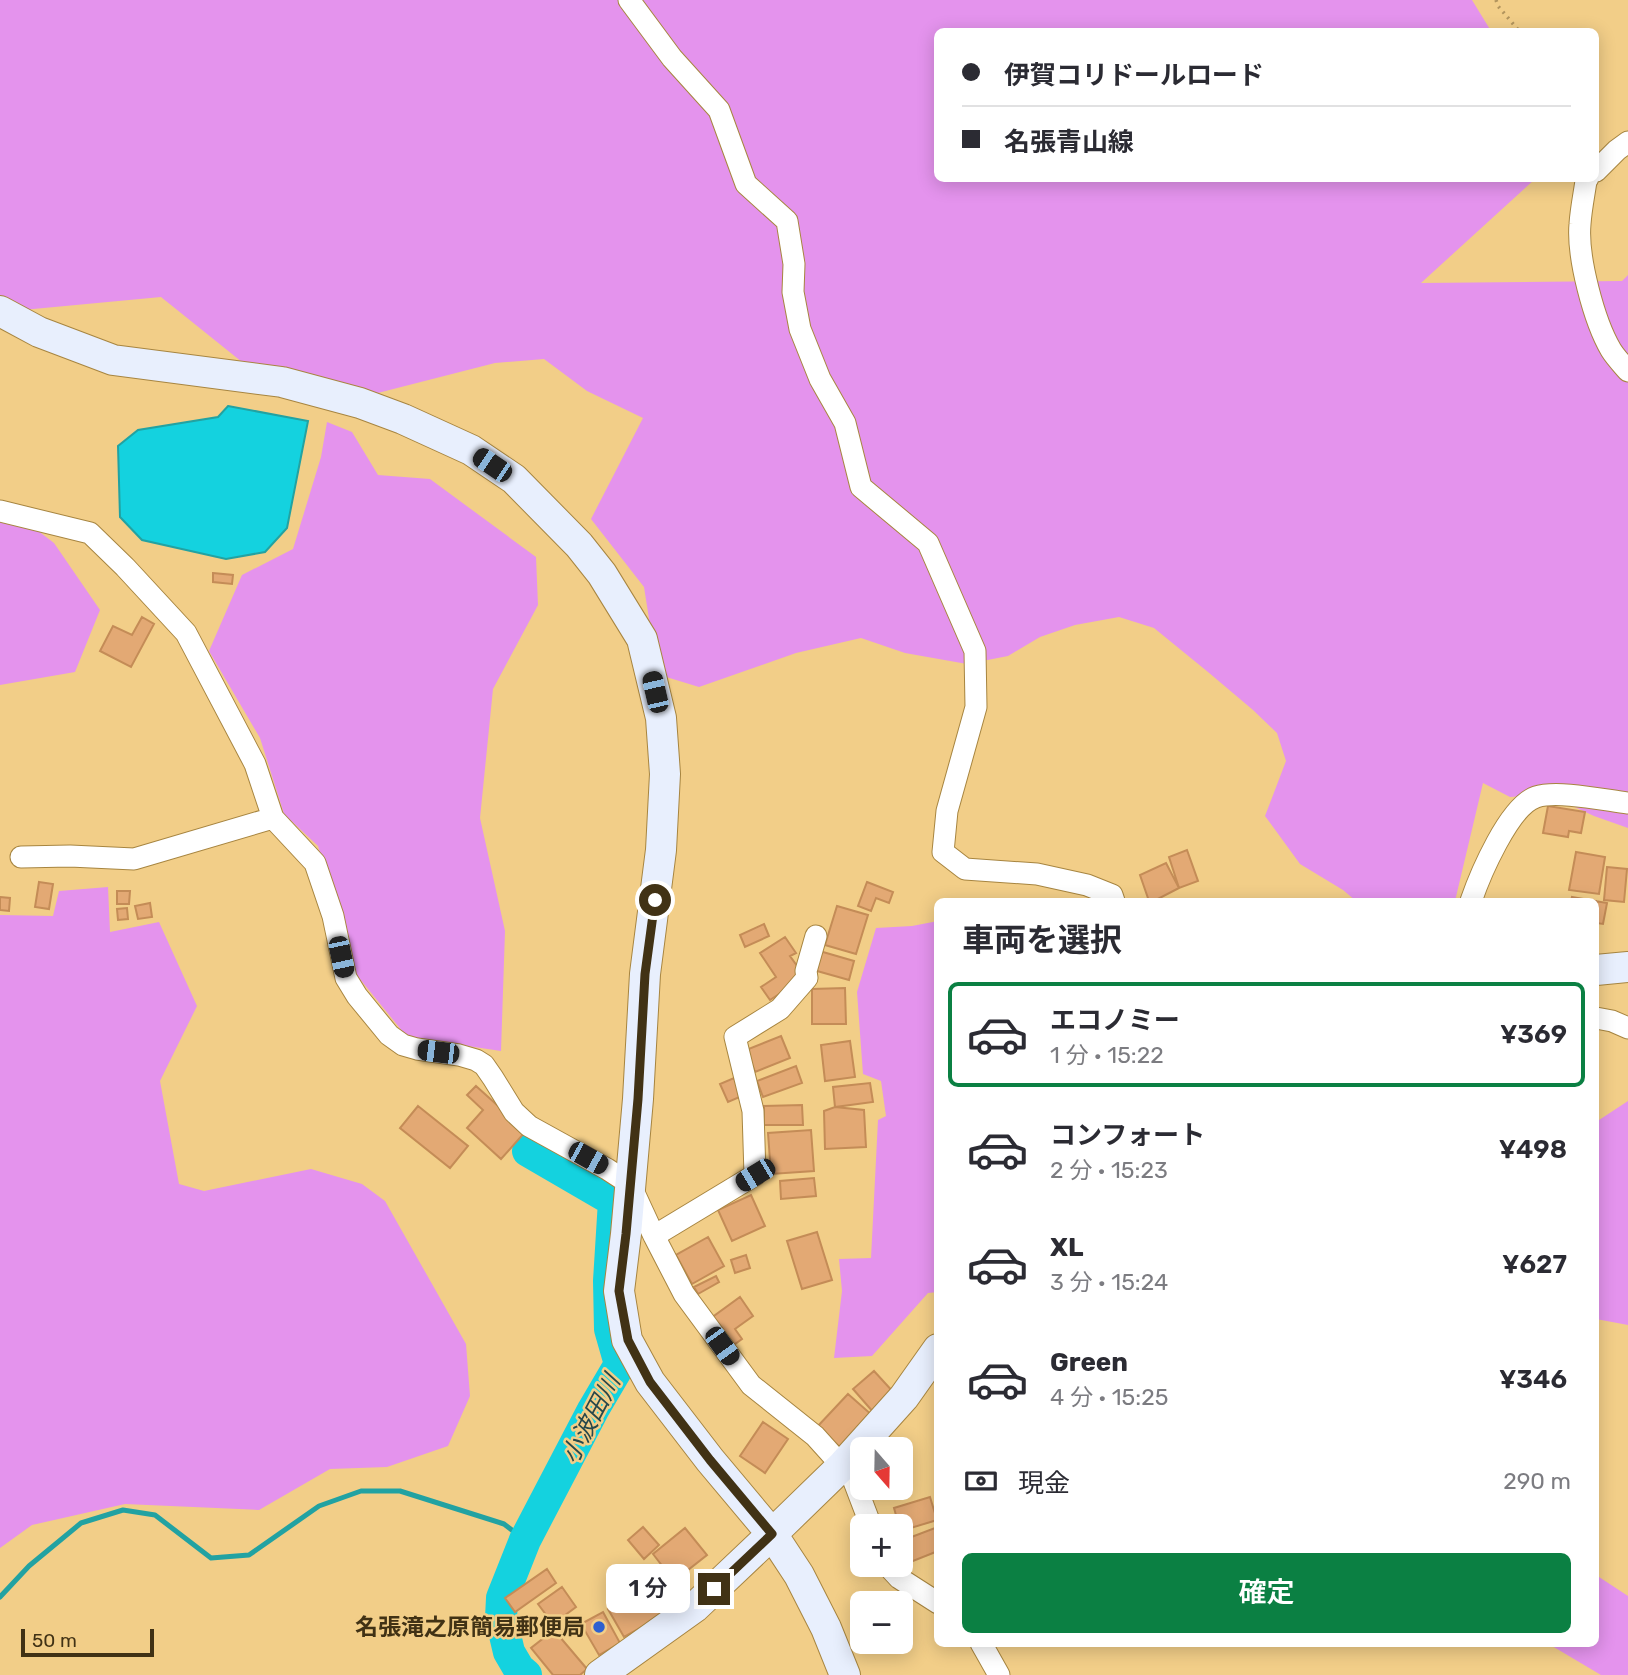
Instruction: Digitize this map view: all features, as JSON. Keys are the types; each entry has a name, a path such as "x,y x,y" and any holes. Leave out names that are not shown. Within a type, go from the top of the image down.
{"street":[{"path":"629,0 672,58 719,110 746,184 787,221 793,264 793,292 800,330 820,379 845,423 861,487 928,543 975,651 976,707 947,811 943,852 965,869 1037,874 1087,885 1112,895 1113,898"},
{"path":"1599,168 1628,142"},
{"path":"1586,182 1580,225 1580,251 1597,318 1611,350 1628,371"},
{"path":"0,311 39,332 113,360 282,382 360,403 403,419 471,450 514,479 579,545 602,574 642,639 661,718 665,774 661,850 645,974 638,1099 619,1291 628,1340 650,1382 772,1534 799,1575 826,1628 845,1675"},
{"path":"0,511 90,533 186,633 256,764 273,818 316,863 333,916 346,978 357,996 389,1035 403,1045 459,1055 484,1065 514,1112 529,1126 630,1184 653,1236 684,1294 751,1385 815,1436 842,1466 850,1471 866,1514"},
{"path":"1472,898 1511,818 1520,807 1536,797 1557,794 1628,803"},
{"path":"22,857 134,859 273,818"},
{"path":"653,1236 755,1175 753,1111 736,1037 780,1009 807,978 806,971 816,936"},
{"path":"1599,970 1628,968"},
{"path":"1599,1019 1628,1028"},
{"path":"600,1675 695,1607 772,1534 842,1466 904,1397 934,1355"},
{"path":"898,1577 934,1600"},
{"path":"983,1647 999,1675"}],"path":[{"path":"1496,0 1517,28"}],"shaded area":[{"path":"0,0 1472,0 1489,28 934,28 934,182 1532,182 1421,283 1622,281 1628,275 1628,828 1547,794 1510,797 1483,783 1456,898 1352,898 1300,864 1265,816 1286,761 1277,733 1154,628 1119,617 1075,625 1040,637 1008,656 967,664 905,653 861,638 796,653 699,687 663,676 644,587 591,519 643,418 587,391 544,359 495,363 366,396 242,362 161,297 12,311 0,299"},
{"path":"327,422 352,432 378,475 430,479 536,557 538,605 493,689 480,818 505,931 501,1051 407,1037 355,973 318,846 284,814 260,738 209,651 242,575 293,549 321,457"},
{"path":"0,502 54,543 100,610 75,672 0,685"},
{"path":"108,887 110,932 159,922 197,1006 160,1081 179,1184 204,1191 311,1169 362,1184 385,1201 466,1344 470,1396 448,1446 387,1467 330,1469 259,1510 125,1504 32,1525 0,1548 0,915 53,916 59,891"},
{"path":"934,922 934,1292 928,1293 872,1356 834,1358 842,1291 839,1259 871,1258 878,1120 886,1116 881,1081 863,1074 857,992 876,928"},
{"path":"1628,1101 1628,1325 1599,1320 1599,1120"},
{"path":"1599,1577 1628,1596 1628,1675 1601,1675 1554,1647 1599,1647"}],"water":[{"path":"228,406 308,421 287,528 265,552 226,559 142,540 120,517 118,446 138,430 218,417"}],"building":[{"path":"213,573 233,575 232,584 213,582"},
{"path":"142,617 154,624 131,667 100,651 113,626 132,635"},
{"path":"1548,806 1585,812 1581,833 1569,831 1568,837 1543,833"},
{"path":"1187,850 1198,881 1179,888 1169,857"},
{"path":"1576,852 1605,857 1599,894 1569,890"},
{"path":"1166,863 1179,888 1160,898 1148,898 1140,875"},
{"path":"1607,867 1627,869 1624,902 1604,900"},
{"path":"39,882 53,884 49,909 35,907"},
{"path":"867,882 893,892 889,903 876,898 871,911 858,906"},
{"path":"117,891 130,891 129,904 117,904"},
{"path":"0,897 10,898 9,911 0,910"},
{"path":"1599,902 1607,903 1603,924 1599,923"},
{"path":"150,903 152,917 138,919 135,906"},
{"path":"837,906 868,915 856,954 825,945"},
{"path":"127,908 128,919 118,920 117,909"},
{"path":"764,924 769,936 745,947 740,935"},
{"path":"785,937 796,953 790,956 805,977 770,1000 761,987 776,977 760,953"},
{"path":"816,950 854,961 849,980 810,969"},
{"path":"845,988 846,1024 812,1024 812,989"},
{"path":"781,1036 790,1058 755,1072 746,1050"},
{"path":"850,1041 855,1077 825,1081 821,1045"},
{"path":"796,1066 802,1083 763,1097 757,1081"},
{"path":"734,1078 742,1096 728,1102 720,1084"},
{"path":"870,1083 873,1102 835,1107 833,1087"},
{"path":"476,1086 526,1131 501,1159 467,1128 483,1110 467,1095"},
{"path":"802,1105 803,1125 764,1125 764,1106"},
{"path":"418,1106 468,1146 450,1168 400,1128"},
{"path":"835,1107 864,1110 866,1147 825,1149 824,1111"},
{"path":"811,1130 814,1171 771,1174 768,1133"},
{"path":"814,1178 816,1196 781,1199 780,1181"},
{"path":"751,1195 765,1226 732,1241 718,1210"},
{"path":"817,1232 832,1280 802,1289 787,1241"},
{"path":"708,1237 724,1266 692,1284 676,1255"},
{"path":"746,1255 750,1268 735,1273 731,1260"},
{"path":"716,1276 719,1282 698,1294 694,1287"},
{"path":"740,1297 753,1316 735,1329 742,1339 728,1349 707,1321"},
{"path":"874,1371 895,1394 874,1413 853,1389"},
{"path":"848,1394 873,1416 853,1437 850,1437 842,1449 817,1427"},
{"path":"763,1422 788,1439 765,1473 740,1456"},
{"path":"930,1497 934,1521 913,1527 913,1514 896,1514 894,1508"},
{"path":"643,1527 659,1545 644,1559 628,1540"},
{"path":"685,1528 707,1555 674,1581 653,1554"},
{"path":"934,1528 934,1553 913,1561 913,1536"},
{"path":"547,1569 556,1583 515,1612 505,1598"},
{"path":"648,1586 664,1615 624,1637 608,1609"},
{"path":"562,1587 576,1607 553,1624 538,1604"},
{"path":"603,1612 620,1643 599,1655 581,1624"},
{"path":"554,1630 587,1669 580,1675 553,1675 531,1648"}],"waterway":[{"name":"小波田川","path":"526,1675 509,1652 501,1618 502,1598 525,1540 620,1364 610,1329 609,1281 614,1201 528,1151"},
{"path":"0,1597 29,1566 81,1523 123,1510 155,1515 211,1558 249,1555 319,1506 361,1491 400,1491 504,1524 525,1540"}],"place":[{"name":"名張滝之原簡易郵便局","path":"599,1627"}],"route":[{"path":"655,900 645,974 638,1099 619,1291 628,1340 650,1382 772,1534 714,1589"}]}
